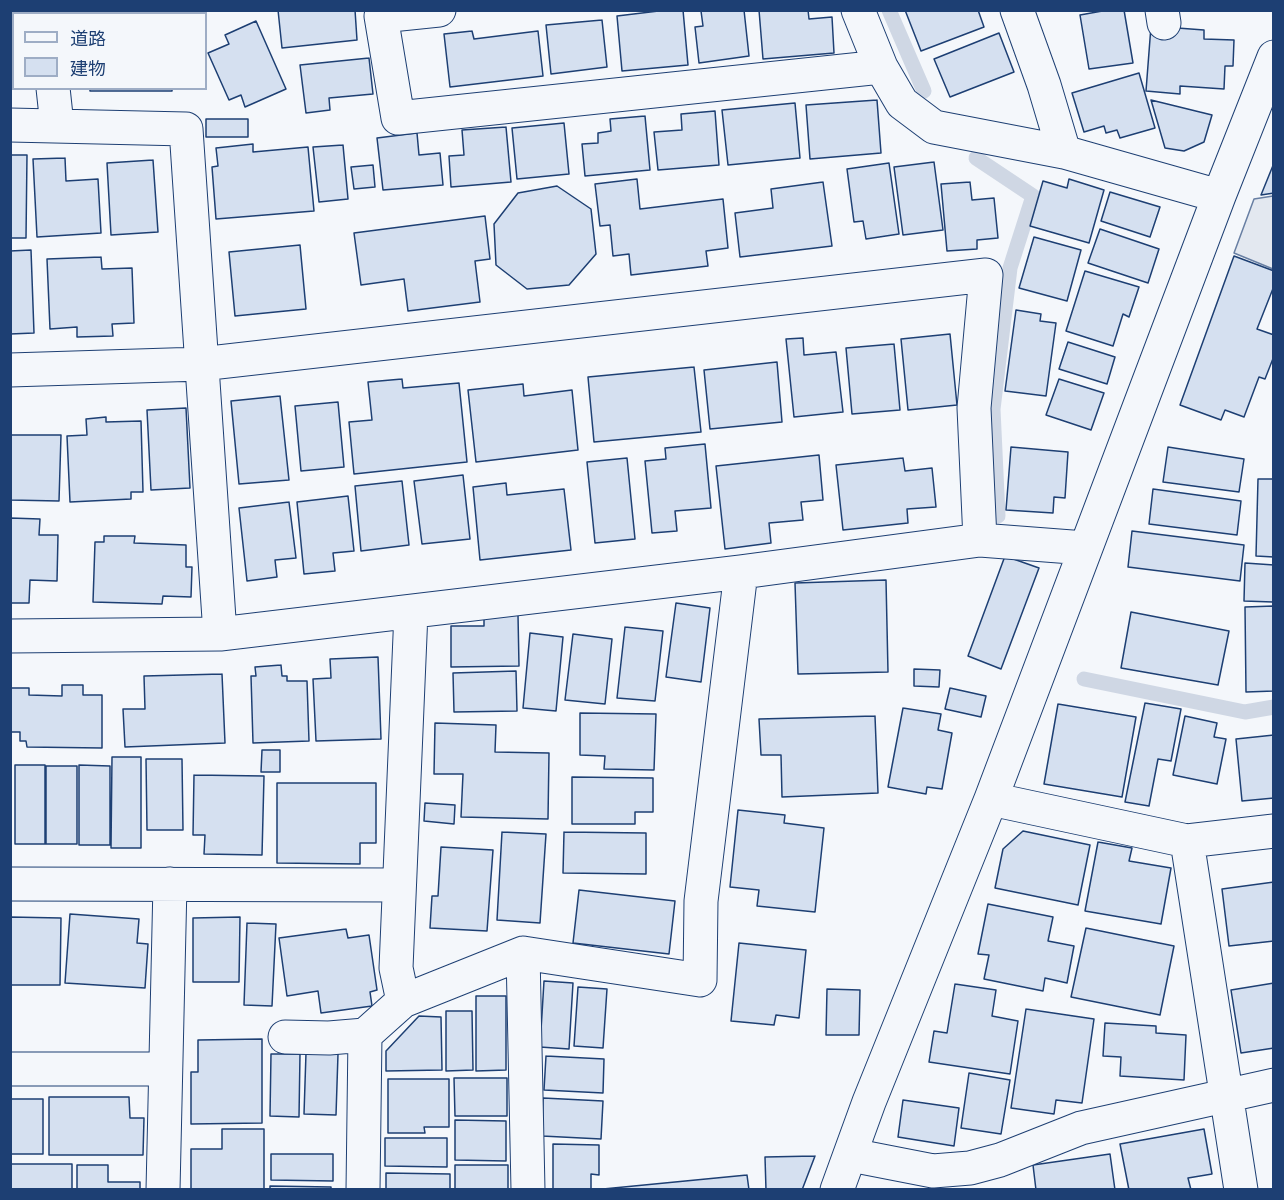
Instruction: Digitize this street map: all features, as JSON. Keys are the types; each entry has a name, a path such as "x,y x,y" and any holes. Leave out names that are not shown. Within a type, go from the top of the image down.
{"street":[{"path":"439,10 381,16 398,118 881,67"},
{"path":"858,10 881,67 902,103 934,128 1064,152 1219,196"},
{"path":"1017,10 1044,85 1064,152"},
{"path":"837,1190 868,1102 991,799 1219,196 1274,57"},
{"path":"52,90 57,125"},
{"path":"10,125 186,129 220,634"},
{"path":"10,370 201,364 986,275 974,408 980,540"},
{"path":"10,636 220,634 741,572 980,540 1085,548"},
{"path":"285,1037 329,1038 364,1035 403,1001 523,953 700,980 701,901 741,572"},
{"path":"403,1001 396,968 411,612"},
{"path":"991,799 1187,841 1274,831"},
{"path":"1187,841 1241,1190"},
{"path":"10,884 398,885"},
{"path":"163,1190 170,884"},
{"path":"523,953 528,1190"},
{"path":"363,1190 364,1035"},
{"path":"10,1069 165,1069"},
{"path":"851,1155 933,1171 970,1168 1000,1160 1081,1128 1274,1085"}],"shaded area":[{"path":"1274,196 1273,269 1234,253 1254,199"}],"building":[{"path":"278,10 355,10 357,40 282,48"},
{"path":"683,10 688,65 622,71 617,16"},
{"path":"744,10 749,56 699,63 695,27 703,26 701,11"},
{"path":"759,10 808,10 809,19 832,17 834,53 763,59"},
{"path":"905,10 978,10 984,27 921,51"},
{"path":"1108,10 1124,10 1133,63 1089,69 1080,15"},
{"path":"10,13 12,14 12,80 10,80"},
{"path":"602,20 607,67 551,74 546,25"},
{"path":"256,21 286,89 245,107 241,95 229,100 208,53 229,44 225,35"},
{"path":"1151,26 1204,30 1204,39 1234,40 1233,66 1225,66 1224,89 1180,86 1180,94 1146,91"},
{"path":"472,31 474,39 538,31 543,76 450,87 444,34"},
{"path":"999,33 1014,72 950,97 934,59"},
{"path":"369,58 373,94 329,98 330,110 306,113 300,65"},
{"path":"1139,73 1155,128 1120,138 1117,130 1106,133 1104,126 1084,132 1072,93"},
{"path":"90,90 172,90 172,91"},
{"path":"877,100 881,153 810,159 806,105"},
{"path":"1151,100 1212,115 1204,142 1184,151 1165,148"},
{"path":"795,103 800,158 728,165 722,110"},
{"path":"715,111 719,165 658,170 654,132 682,130 681,114"},
{"path":"645,116 650,170 585,176 582,144 598,143 598,133 611,131 610,119"},
{"path":"206,119 248,119 248,137 206,137"},
{"path":"564,123 569,174 517,179 512,128"},
{"path":"506,127 511,182 451,187 449,156 464,155 462,130"},
{"path":"417,133 419,155 440,153 443,185 383,190 377,138"},
{"path":"253,144 253,152 308,147 314,211 216,219 212,167 218,166 216,148"},
{"path":"343,145 348,199 319,202 313,147"},
{"path":"10,155 27,155 26,238 10,238"},
{"path":"65,158 66,181 98,179 101,233 37,237 33,159"},
{"path":"153,160 158,232 111,235 107,163"},
{"path":"934,162 943,230 903,235 894,167"},
{"path":"889,163 899,234 866,239 863,221 854,222 847,169"},
{"path":"1274,163 1274,193 1261,195"},
{"path":"373,165 375,187 354,189 351,167"},
{"path":"637,179 640,209 723,199 728,248 706,251 708,266 631,275 629,254 613,256 610,225 600,226 595,184"},
{"path":"1069,179 1104,190 1089,243 1030,226 1043,181 1067,188"},
{"path":"823,182 832,246 740,257 735,213 773,208 771,189"},
{"path":"970,182 972,200 994,198 998,238 977,240 977,249 947,251 941,184"},
{"path":"557,186 591,209 596,254 569,285 527,289 496,265 494,224 518,193"},
{"path":"1110,192 1160,207 1150,237 1101,221"},
{"path":"485,216 490,259 475,261 480,302 408,311 404,279 361,285 354,233"},
{"path":"1100,229 1159,249 1148,283 1088,263"},
{"path":"1034,237 1081,250 1067,301 1019,288"},
{"path":"300,245 306,309 235,316 229,252"},
{"path":"31,250 34,333 10,334 10,251"},
{"path":"1234,256 1274,271 1274,286 1257,329 1274,335 1274,356 1265,379 1259,377 1244,417 1225,410 1221,420 1180,405"},
{"path":"101,257 102,269 132,268 134,323 112,324 113,336 77,337 77,327 50,329 47,259"},
{"path":"1085,271 1139,287 1129,317 1123,314 1113,346 1066,331"},
{"path":"1016,310 1041,314 1040,321 1056,323 1046,396 1005,391"},
{"path":"950,334 957,405 908,410 901,339"},
{"path":"803,338 804,355 836,352 843,412 794,417 786,339"},
{"path":"1068,342 1115,357 1107,384 1059,369"},
{"path":"894,344 900,410 852,414 846,348"},
{"path":"777,362 782,422 710,429 704,370"},
{"path":"694,367 701,432 594,442 588,377"},
{"path":"402,379 403,388 459,383 467,462 354,474 349,422 372,420 368,382"},
{"path":"1059,379 1104,393 1091,430 1046,415"},
{"path":"523,384 524,396 572,390 578,450 476,462 468,390"},
{"path":"280,396 289,480 239,484 231,401"},
{"path":"338,402 344,467 301,471 295,406"},
{"path":"186,408 190,488 151,490 147,410"},
{"path":"106,417 106,422 141,421 143,492 131,492 131,499 70,502 67,436 87,435 86,419"},
{"path":"10,432 11,435 61,435 59,501 10,500"},
{"path":"705,444 711,508 675,511 677,531 652,533 645,461 666,459 665,448"},
{"path":"1011,447 1068,452 1065,498 1054,497 1053,513 1006,510"},
{"path":"1168,447 1244,459 1239,492 1163,482"},
{"path":"819,455 823,500 801,502 803,520 769,523 771,543 725,549 716,466"},
{"path":"627,458 635,539 595,543 587,462"},
{"path":"903,458 905,471 932,468 936,507 907,509 908,523 843,530 836,465"},
{"path":"463,475 470,539 422,544 414,481"},
{"path":"1258,479 1274,479 1274,557 1256,556"},
{"path":"402,481 409,545 361,551 355,486"},
{"path":"506,483 507,495 564,489 571,550 480,560 473,487"},
{"path":"1153,489 1241,501 1237,535 1149,524"},
{"path":"348,496 354,551 333,553 335,571 304,574 297,502"},
{"path":"289,502 296,558 275,560 277,577 247,581 239,508"},
{"path":"10,518 40,519 39,535 58,535 57,581 30,580 29,603 10,603"},
{"path":"1132,531 1244,545 1240,581 1128,567"},
{"path":"104,536 135,536 134,543 186,545 186,567 192,567 191,597 163,596 162,604 93,602 95,542 104,542"},
{"path":"1005,556 1039,568 1001,669 968,656"},
{"path":"1245,563 1274,565 1273,602 1244,601"},
{"path":"886,580 888,672 798,674 795,583"},
{"path":"676,603 710,608 701,682 666,677"},
{"path":"1274,606 1274,691 1246,692 1245,607"},
{"path":"1131,612 1229,631 1218,685 1121,668"},
{"path":"518,615 519,666 451,667 451,626 484,626 484,616"},
{"path":"625,627 663,631 655,701 617,698"},
{"path":"530,633 563,637 556,711 523,708"},
{"path":"573,634 612,639 605,704 565,700"},
{"path":"378,657 381,739 316,741 313,679 331,678 330,659"},
{"path":"281,665 282,676 287,676 287,681 307,681 309,741 253,743 251,676 256,676 255,667"},
{"path":"914,669 940,670 939,687 914,686"},
{"path":"516,671 517,711 454,712 453,673"},
{"path":"222,674 225,743 125,747 123,709 145,709 144,676"},
{"path":"62,685 83,685 83,695 102,695 102,748 27,747 26,741 20,741 20,732 10,732 10,688 29,688 29,695 62,696"},
{"path":"950,688 986,696 981,717 945,709"},
{"path":"1145,703 1181,709 1171,761 1158,759 1149,806 1125,802"},
{"path":"1058,704 1136,717 1122,797 1044,784"},
{"path":"903,708 941,714 938,730 952,733 942,789 927,787 926,794 888,787"},
{"path":"580,713 656,714 654,770 604,769 605,756 580,755"},
{"path":"875,716 878,793 782,797 781,755 761,755 759,719"},
{"path":"1185,716 1217,723 1214,737 1226,739 1217,784 1173,775"},
{"path":"435,723 496,725 495,752 549,753 548,819 461,817 463,774 434,774"},
{"path":"1274,735 1274,798 1242,801 1236,739"},
{"path":"262,750 280,750 280,772 261,772"},
{"path":"112,757 141,757 141,848 111,848"},
{"path":"146,759 182,759 183,830 147,830"},
{"path":"15,765 45,765 45,844 15,844"},
{"path":"79,765 110,766 110,845 79,845"},
{"path":"46,766 77,766 77,844 46,844"},
{"path":"194,775 264,776 262,855 204,854 205,835 193,835"},
{"path":"572,777 653,778 653,812 635,812 635,824 572,824"},
{"path":"277,783 376,783 376,843 360,843 360,864 277,863"},
{"path":"425,803 455,805 454,824 424,821"},
{"path":"738,810 785,815 784,823 824,828 815,912 757,906 759,890 730,887"},
{"path":"1023,831 1090,845 1078,905 995,888 1003,849"},
{"path":"502,832 546,834 540,923 497,920"},
{"path":"564,832 646,833 646,874 563,873"},
{"path":"1098,842 1132,848 1129,861 1171,868 1161,924 1085,911"},
{"path":"441,847 493,850 487,931 430,928 432,896 438,896"},
{"path":"1274,882 1274,941 1229,946 1222,889"},
{"path":"579,890 675,901 669,954 573,943"},
{"path":"988,904 1053,917 1048,941 1074,946 1067,983 1045,978 1043,991 984,979 989,955 978,954"},
{"path":"70,914 139,919 137,943 148,944 145,988 65,983"},
{"path":"10,917 61,918 60,985 10,985"},
{"path":"240,917 239,982 193,982 193,918"},
{"path":"247,923 276,924 272,1006 244,1005"},
{"path":"1086,928 1174,946 1160,1015 1071,997"},
{"path":"346,929 348,938 369,935 377,990 370,992 372,1006 321,1013 318,991 287,996 279,938"},
{"path":"739,943 806,950 799,1018 776,1015 774,1025 731,1021"},
{"path":"544,981 573,983 569,1049 540,1047"},
{"path":"1274,983 1274,1048 1241,1053 1231,990"},
{"path":"955,984 996,990 992,1016 1018,1021 1010,1074 929,1062 934,1031 947,1033"},
{"path":"578,987 607,989 603,1048 574,1046"},
{"path":"827,989 860,990 859,1035 826,1035"},
{"path":"476,996 506,996 506,1070 476,1071"},
{"path":"1026,1009 1094,1019 1082,1103 1056,1100 1054,1114 1011,1108"},
{"path":"446,1011 472,1011 473,1070 446,1071"},
{"path":"419,1016 441,1017 442,1070 386,1071 386,1051"},
{"path":"1105,1023 1156,1026 1156,1033 1186,1035 1184,1080 1120,1076 1121,1057 1103,1056"},
{"path":"262,1039 262,1123 191,1124 191,1072 198,1072 198,1040"},
{"path":"306,1053 338,1054 336,1115 304,1114"},
{"path":"271,1054 300,1054 299,1117 270,1116"},
{"path":"546,1056 604,1059 603,1093 544,1090"},
{"path":"969,1073 1010,1080 1001,1134 961,1128"},
{"path":"454,1078 507,1078 507,1116 455,1116"},
{"path":"388,1079 449,1079 449,1127 424,1127 425,1133 388,1133"},
{"path":"49,1097 129,1097 130,1118 144,1118 143,1155 49,1155"},
{"path":"543,1098 603,1101 601,1139 542,1136"},
{"path":"10,1099 43,1099 43,1154 10,1154"},
{"path":"903,1100 959,1108 954,1146 898,1137"},
{"path":"455,1120 506,1121 506,1161 455,1160"},
{"path":"222,1129 264,1129 264,1190 191,1190 191,1149 222,1149"},
{"path":"1204,1129 1212,1174 1188,1178 1191,1190 1129,1190 1120,1144"},
{"path":"385,1138 447,1138 447,1167 385,1166"},
{"path":"553,1144 599,1145 599,1175 591,1174 591,1190 553,1190"},
{"path":"271,1154 333,1154 333,1181 271,1180"},
{"path":"1110,1154 1115,1190 1036,1190 1033,1165"},
{"path":"815,1156 802,1190 766,1190 765,1157"},
{"path":"10,1164 72,1164 72,1190 10,1190"},
{"path":"77,1165 108,1165 108,1182 140,1182 140,1190 77,1190"},
{"path":"455,1165 508,1165 508,1190 455,1190"},
{"path":"386,1173 450,1174 450,1190 386,1190"},
{"path":"747,1175 749,1190 603,1190 603,1189"},
{"path":"270,1186 331,1187 331,1190 270,1190"}],"waterway":[{"path":"889,10 924,91"},
{"path":"976,158 1033,196 1010,268 993,409 998,516"},
{"path":"1084,679 1245,712 1274,707"}]}
